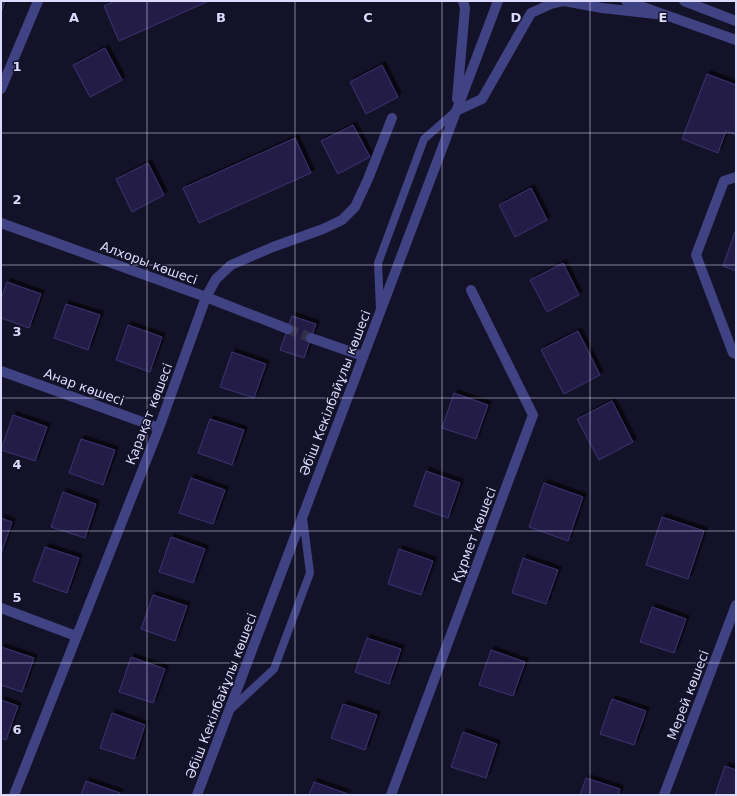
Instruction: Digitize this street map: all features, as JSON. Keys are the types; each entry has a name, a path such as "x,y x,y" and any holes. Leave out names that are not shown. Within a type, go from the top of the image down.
{"street":[{"path":"1,89 38,1"},
{"path":"463,1 465,8 456,111 482,99 531,12 551,4 564,2 665,15"},
{"name":"Әбіш Кекілбайұлы көшесі","path":"197,795 498,1"},
{"path":"626,1 736,40"},
{"path":"684,1 736,21"},
{"name":"Қарақат көшесі","path":"14,795 159,428 206,297 216,279 231,265 273,247 323,229 342,220 355,207 368,179 392,118"},
{"path":"736,177 724,181 696,255 733,353 736,354"},
{"name":"Алхоры көшесі","path":"1,223 206,297 288,329"},
{"name":"Құрмет көшесі","path":"391,795 534,415 471,290"},
{"path":"311,338 363,356"},
{"name":"Анар көшесі","path":"1,371 159,428"},
{"name":"Мерей көшесі","path":"664,795 736,605"},
{"path":"1,608 76,636"}],"lane":[{"path":"380,312 378,263 424,139 456,111"},
{"path":"229,710 274,669 310,573 303,516"}],"building":[{"path":"1,1 5,1 1,13"},
{"path":"115,1 209,1 119,41 104,6"},
{"path":"105,48 122,80 90,97 73,65"},
{"path":"382,65 398,97 366,114 350,82"},
{"path":"707,74 736,85 736,135 726,131 718,153 682,139"},
{"path":"353,125 370,157 338,174 321,141"},
{"path":"295,138 311,173 199,223 183,188"},
{"path":"148,163 164,195 132,212 116,179"},
{"path":"531,188 547,220 515,237 499,205"},
{"path":"736,229 736,271 723,266"},
{"path":"563,263 579,295 547,312 530,280"},
{"path":"7,282 41,294 29,328 1,318 1,299"},
{"path":"66,304 100,315 88,350 54,338"},
{"path":"292,316 316,324 304,358 280,350"},
{"path":"128,325 162,337 150,372 116,360"},
{"path":"578,331 600,375 564,394 541,350"},
{"path":"232,352 266,364 254,398 220,387"},
{"path":"454,393 488,405 476,439 442,428"},
{"path":"612,401 633,442 599,460 577,419"},
{"path":"13,415 47,427 35,461 1,450"},
{"path":"210,419 244,430 232,465 198,453"},
{"path":"81,439 115,450 103,485 69,473"},
{"path":"426,471 460,483 448,518 414,506"},
{"path":"191,478 225,490 213,524 179,513"},
{"path":"544,483 583,497 568,541 529,527"},
{"path":"63,492 96,504 85,538 51,527"},
{"path":"662,517 704,531 688,579 646,565"},
{"path":"1,518 12,522 1,554"},
{"path":"171,537 205,549 193,583 159,572"},
{"path":"45,547 79,558 67,593 33,581"},
{"path":"399,549 433,561 421,595 388,584"},
{"path":"523,558 558,570 546,604 512,593"},
{"path":"153,595 187,606 175,641 141,629"},
{"path":"652,607 686,619 674,653 640,642"},
{"path":"367,638 401,649 389,684 355,672"},
{"path":"1,647 34,658 22,692 1,685"},
{"path":"491,650 525,662 513,696 479,685"},
{"path":"131,657 165,669 153,703 119,692"},
{"path":"612,699 646,711 634,745 600,734"},
{"path":"1,700 18,706 6,740 1,738"},
{"path":"343,704 377,715 365,750 331,738"},
{"path":"112,713 145,725 134,759 100,748"},
{"path":"463,732 497,744 486,778 451,767"},
{"path":"725,766 736,770 736,795 715,795"},
{"path":"586,778 620,789 618,795 580,795"},
{"path":"86,781 120,793 119,795 81,795"},
{"path":"314,782 348,794 309,795"}],"tunnel":[{"path":"288,329 311,338"}]}
